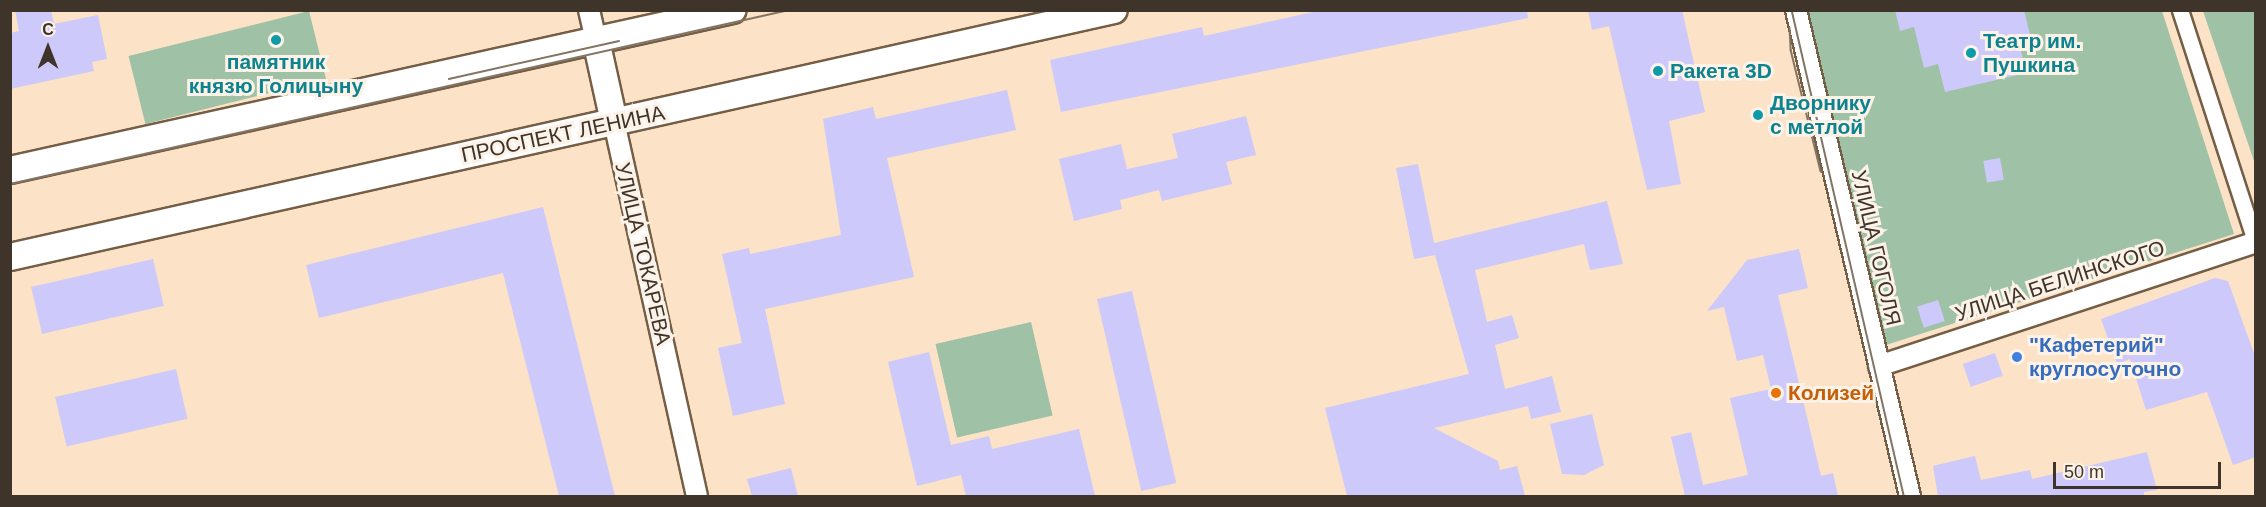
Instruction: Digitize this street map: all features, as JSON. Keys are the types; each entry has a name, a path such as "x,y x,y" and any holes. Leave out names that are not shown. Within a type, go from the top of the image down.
{"street":[{"name":"УЛИЦА ТОКАРЕВА","path":"589,10 697,496"},
{"path":"10,170 734,10"},
{"name":"ПРОСПЕКТ ЛЕНИНА","path":"10,257 1114,10"},
{"name":"УЛИЦА ГОГОЛЯ","path":"1796,10 1910,496"},
{"path":"2180,10 2255,243"},
{"name":"УЛИЦА БЕЛИНСКОГО","path":"1879,366 2255,243"}],"green space":[{"path":"309,11 326,79 145,124 129,56"},
{"path":"1808,11 2162,11 2234,234 1886,345"},
{"path":"2203,11 2255,11 2255,164"},
{"path":"1031,322 1053,416 957,438 936,344"}],"building":[{"path":"15,10 51,10 54,24 98,15 107,59 92,62 94,71 10,89 10,33 19,31"},
{"path":"1322,10 1527,10 1528,18 1061,112 1050,60 1202,27 1204,36"},
{"name":"Ракета 3D","path":"1588,10 1682,10 1705,112 1669,121 1681,184 1647,190 1609,26 1592,30"},
{"name":"Театр им. Пушкина","path":"1895,10 2024,10 2031,39 2019,42 2026,73 1945,92 1938,64 1924,68 1914,27 1900,31"},
{"path":"1007,90 1016,130 887,158 914,277 765,309 785,404 733,416 718,348 742,343 722,254 749,248 750,254 841,235 823,119 873,107 876,119"},
{"path":"1246,116 1256,155 1226,162 1232,184 1162,201 1159,190 1120,200 1122,209 1074,221 1059,159 1121,144 1127,169 1178,158 1172,134"},
{"path":"2000,158 2004,180 1987,183 1983,161"},
{"path":"1418,164 1434,243 1607,201 1623,264 1590,270 1584,244 1475,270 1487,322 1512,315 1519,338 1495,345 1505,389 1552,376 1561,412 1531,419 1528,406 1434,428 1498,461 1500,470 1517,466 1525,496 1347,496 1325,408 1469,374 1435,255 1414,259 1396,168"},
{"path":"543,207 615,496 559,496 503,273 319,318 306,265"},
{"path":"1799,249 1808,288 1778,295 1821,476 1833,473 1838,496 1685,496 1671,437 1691,432 1703,485 1748,475 1730,398 1771,389 1763,355 1737,361 1724,307 1707,311 1747,260"},
{"path":"153,259 164,306 42,334 31,287"},
{"path":"2215,278 2228,281 2256,359 2256,457 2233,465 2207,392 2146,410 2130,359 2117,364 2101,319"},
{"path":"1132,291 1176,483 1141,491 1097,299"},
{"path":"1938,300 1945,321 1924,328 1917,307"},
{"path":"929,352 951,445 989,436 992,449 1079,429 1095,496 966,496 961,475 917,486 888,362"},
{"path":"1995,353 2003,376 1971,387 1963,364"},
{"path":"176,369 187,419 67,447 55,397"},
{"path":"1592,414 1604,465 1584,475 1562,474 1550,424"},
{"path":"2147,452 2157,490 2144,492 2144,496 1938,496 1933,466 1975,456 1981,480 2030,470 2032,479"},
{"path":"791,468 798,496 752,496 747,479"}],"tram line":[{"path":"10,184 789,10"},
{"path":"1792,10 1904,496"},
{"path":"1790,28 1791,50 1821,171"},
{"path":"449,79 619,41"}],"place":[{"name":"памятник князю Голицыну","path":"276,40"},
{"name":"Театр им. Пушкина","path":"1971,53"},
{"name":"Ракета 3D","path":"1658,71"},
{"name":"Дворнику с метлой","path":"1758,115"},
{"name":"\"Кафетерий\" круглосуточно","path":"2017,357"},
{"name":"Колизей","path":"1776,393"}]}
